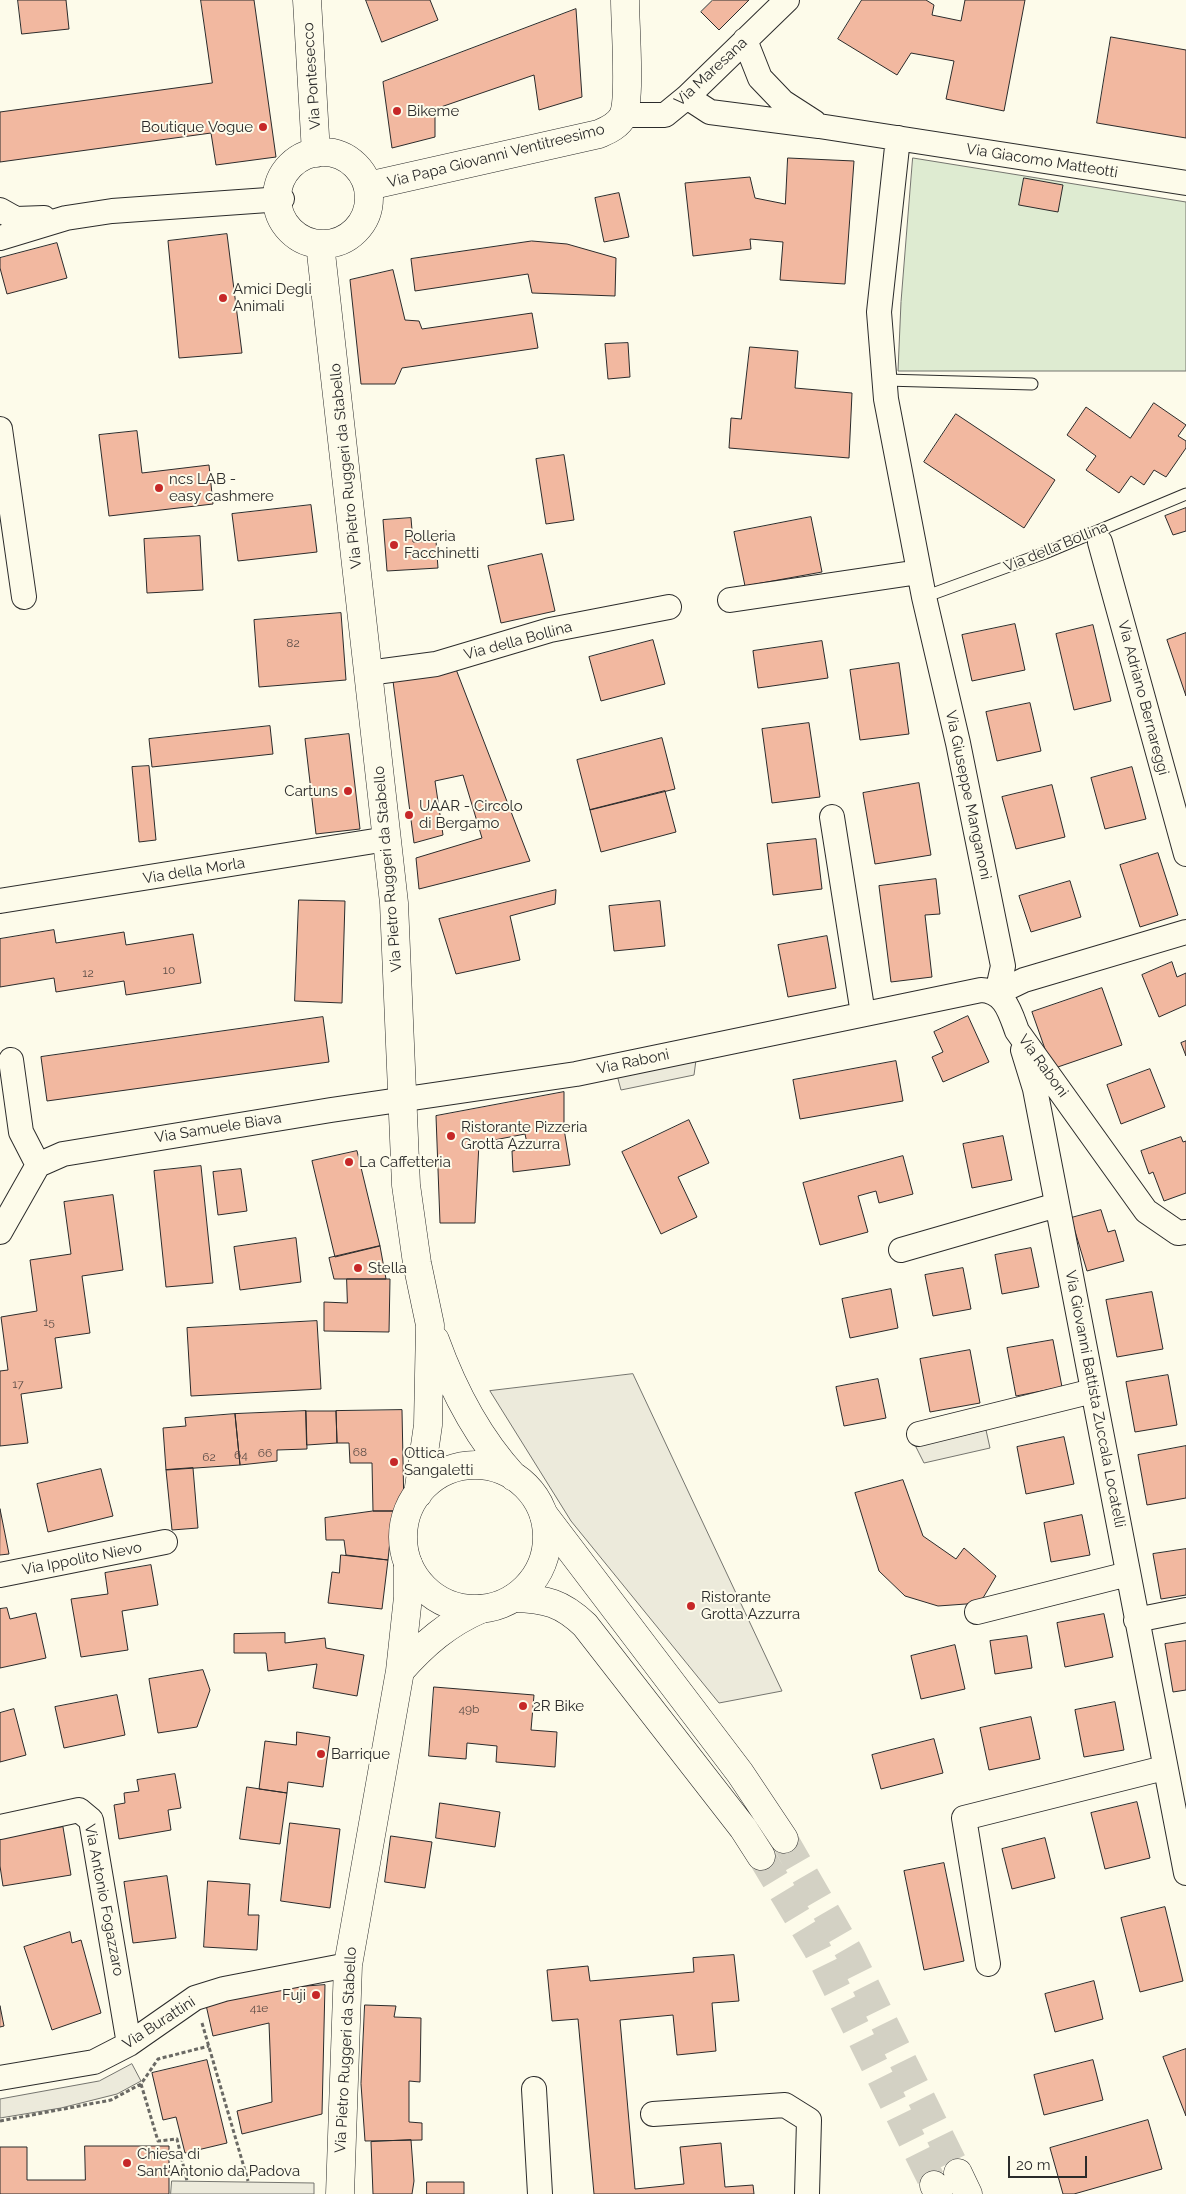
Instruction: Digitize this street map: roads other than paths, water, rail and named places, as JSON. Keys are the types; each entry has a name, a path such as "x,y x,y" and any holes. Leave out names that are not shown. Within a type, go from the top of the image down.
{"main road":[{"name":"Via Pontesecco","path":"307,0 316,153"},
{"name":"Via Papa Giovanni Ventitreesimo","path":"368,186 599,134 614,127 624,114 627,95 625,0"},
{"path":"334,153 346,158 357,166 368,186 370,203 360,228 350,236 337,242 320,244 298,237 288,228 280,216 278,188 283,174 293,163 306,155 334,153"},
{"name":"Via Pietro Ruggeri da Stabello","path":"320,244 387,839 398,965 401,1100 406,1185 415,1250 430,1325 428,1425 411,1494 403,1540 408,1564 408,1597 400,1671 348,1965 340,2194"},
{"path":"430,1325 452,1385 491,1449 515,1478"},
{"name":"Via Pietro Ruggeri da Stabello","path":"408,1564 420,1583 437,1598 458,1607 481,1609 493,1607 514,1598 532,1582 543,1561 547,1538 544,1515 532,1494 515,1478 498,1470 481,1466 456,1468 434,1478 411,1494"},
{"path":"544,1515 740,1773 784,1839"},
{"path":"514,1598 557,1604 571,1612 585,1625 743,1828 760,1856"},
{"name":"Via Pietro Ruggeri da Stabello","path":"400,1671 417,1651 443,1629 481,1609"}],"street":[{"name":"Via Maresana","path":"624,114 665,115 688,97 787,0"},
{"name":"Via Giacomo Matteotti","path":"745,40 760,78 783,102 819,126"},
{"name":"Via Giacomo Matteotti","path":"723,62 760,78"},
{"name":"Via Giacomo Matteotti","path":"688,97 710,112 819,126 1186,183"},
{"path":"898,138 879,312 886,399 924,597"},
{"path":"0,210 16,218 66,218 130,209 280,199"},
{"path":"0,238 66,218"},
{"path":"0,429 24,597"},
{"name":"Via Adriano Bernareggi","path":"1100,542 1186,854"},
{"path":"730,600 778,595 919,572"},
{"name":"Via Giuseppe Manganoni","path":"924,597 958,742 1003,966 998,993"},
{"name":"Via della Bollina","path":"368,673 436,664 550,630 669,607"},
{"path":"832,817 862,1014"},
{"name":"Via della Morla","path":"0,902 387,839"},
{"path":"998,993 1024,980 1186,932"},
{"name":"Via Raboni","path":"401,1100 576,1074 981,990 998,993 1006,1003 1017,1031 1146,1211 1178,1233 1186,1232"},
{"name":"Via Giovanni Battista Zuccala Locatelli","path":"1017,1031 1035,1089 1164,1768 1186,1873"},
{"path":"0,1232 38,1165 22,1132 11,1060"},
{"name":"Via Samuele Biava","path":"38,1165 73,1152 401,1100"},
{"path":"901,1250 1058,1205"},
{"path":"919,1434 1093,1391"},
{"name":"Via Ippolito Nievo","path":"0,1575 164,1542"},
{"path":"977,1612 1128,1574"},
{"path":"1136,1620 1186,1610"},
{"path":"988,1964 964,1818 1164,1768"},
{"name":"Via Antonio Fogazzaro","path":"0,1827 79,1810 91,1820 130,2044"},
{"name":"Via Burattini","path":"0,2078 94,2062 130,2044 195,1998 224,1989 348,1965"},
{"path":"534,2089 540,2194"},
{"path":"653,2114 786,2105 808,2120 806,2194"}],"lane":[{"path":"885,380 1032,384"},
{"name":"Via della Bollina","path":"924,597 1045,554 1186,494"}],"tunnel":[{"path":"784,1839 849,1952 958,2173"},
{"path":"761,1856 817,1949 934,2185"}],"place":[{"name":"Bikeme","path":"397,111"},
{"name":"Boutique Vogue","path":"263,127"},
{"name":"Amici Degli Animali","path":"223,298"},
{"name":"ncs LAB - easy cashmere","path":"159,488"},
{"name":"Polleria Facchinetti","path":"394,545"},
{"name":"Cartuns","path":"348,791"},
{"name":"UAAR - Circolo di Bergamo","path":"409,815"},
{"name":"Ristorante Pizzeria Grotta Azzurra","path":"451,1136"},
{"name":"La Caffetteria","path":"349,1162"},
{"name":"Stella","path":"358,1268"},
{"name":"Ottica Sangaletti","path":"394,1462"},
{"name":"Ristorante Grotta Azzurra","path":"691,1606"},
{"name":"2R Bike","path":"523,1706"},
{"name":"Barrique","path":"321,1754"},
{"name":"Fuji","path":"316,1995"},
{"name":"Chiesa di Sant'Antonio da Padova","path":"127,2163"}]}
